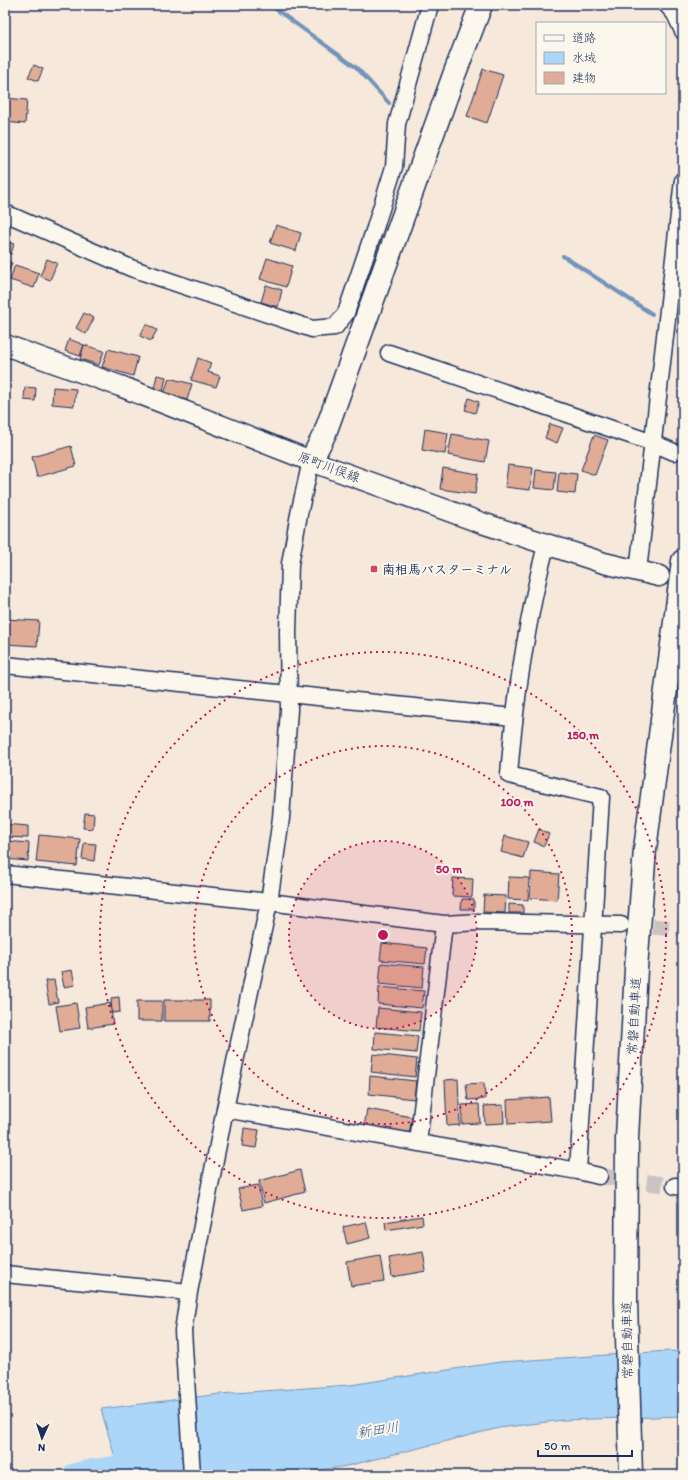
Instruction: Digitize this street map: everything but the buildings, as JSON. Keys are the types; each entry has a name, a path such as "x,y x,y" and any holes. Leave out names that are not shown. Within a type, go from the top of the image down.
{"highway":[{"path":"311,461 315,429 466,5"},
{"path":"311,461 325,433 454,75 481,5"},
{"name":"常磐自動車道","path":"630,1475 626,1302 627,1138 636,969 645,850 683,560"},
{"path":"645,850 660,790 673,694 683,641"}],"main road":[{"name":"原町川俣線","path":"5,345 120,386 311,461 546,545 604,563 659,576"}],"street":[{"path":"5,213 132,268 312,329 335,327 346,313 394,166 397,124 430,5"},
{"path":"667,5 675,14 683,31"},
{"path":"638,571 683,180"},
{"path":"389,353 653,443 674,452"},
{"path":"192,1475 183,1331 189,1292 225,1109 269,902 280,818 288,710 290,564 311,461"},
{"path":"546,545 534,593 513,717 508,775 601,797 578,1171"},
{"path":"5,665 513,717"},
{"path":"5,874 269,902 444,924 479,922 621,925"},
{"path":"418,1143 444,924"},
{"path":"225,1109 578,1171 599,1176"},
{"path":"5,1274 189,1292"}],"water":[{"path":"669,1351 683,1352 683,1416 563,1420 499,1428 347,1466 286,1475 120,1475 101,1409 220,1394 350,1385 500,1362"}],"waterway":[{"path":"270,5 357,68 389,103"},
{"path":"563,256 652,314"},
{"name":"新田川","path":"74,1475 91,1471 148,1463"}],"tunnel":[{"path":"629,925 683,929"},
{"path":"599,1176 675,1186"}],"place":[{"name":"南相馬バスターミナル","path":"374,569"}]}
